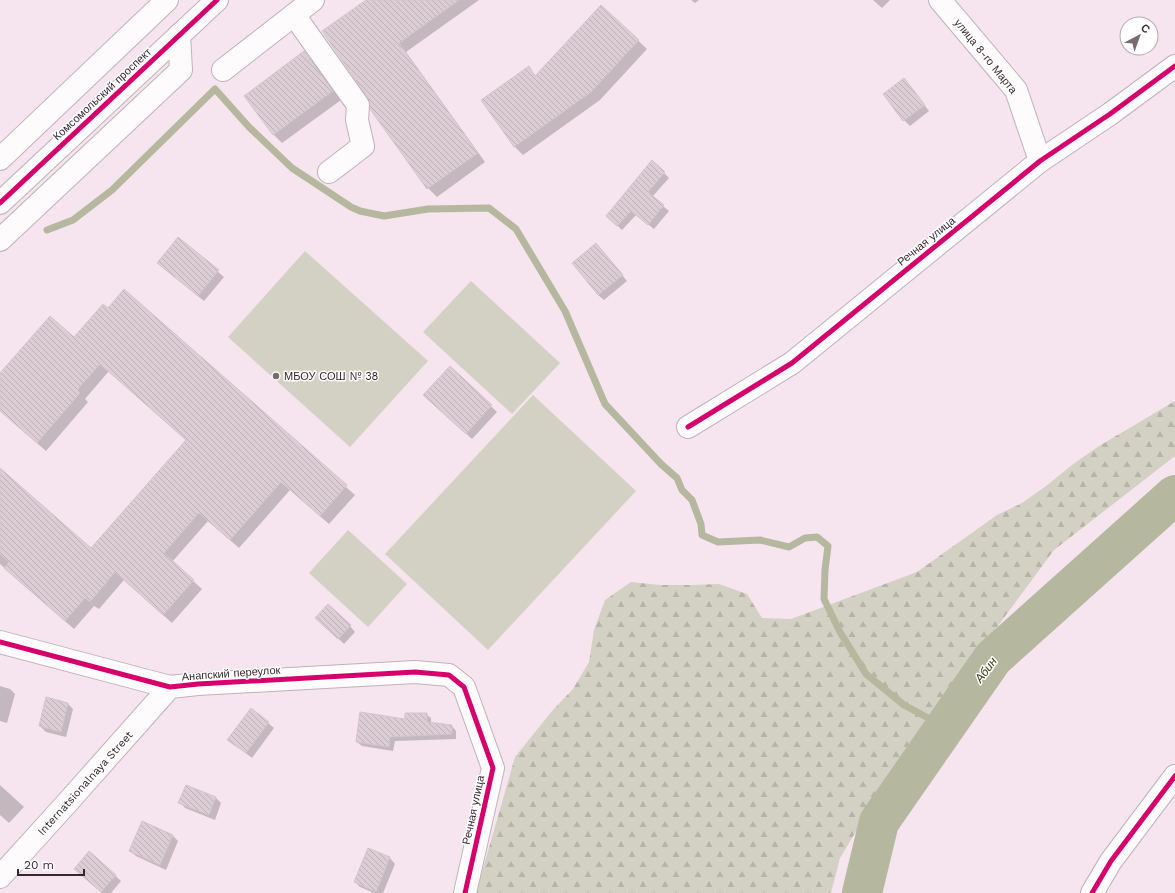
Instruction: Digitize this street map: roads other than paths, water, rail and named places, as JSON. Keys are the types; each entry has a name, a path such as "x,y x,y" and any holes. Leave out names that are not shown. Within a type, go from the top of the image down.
{"street":[{"name":"Комсомольский проспект","path":"0,159 166,0"},
{"name":"Комсомольский проспект","path":"0,203 217,0"},
{"path":"223,70 313,0"},
{"name":"улица 8-го Марта","path":"940,0 1016,90 1040,161"},
{"path":"294,15 358,105 357,120 363,146 329,172"},
{"path":"0,240 181,70 179,35"},
{"name":"Речная улица","path":"688,427 792,363 1040,161 1110,114 1175,66"},
{"name":"Анапский переулок","path":"0,642 170,687 198,684 415,672 449,675 464,687"},
{"name":"Internatsionalnaya Street","path":"0,878 170,687"},
{"name":"Речная улица","path":"464,687 493,768 465,893"},
{"path":"1092,893 1111,861 1175,776"}],"waterway":[{"path":"47,230 73,220 112,190 215,89 249,127 292,168 351,207 360,211 384,216 428,209 489,208 516,229 565,311 605,404 661,464 677,478 682,490 692,500 701,524 702,535 718,542 760,540 789,547 805,538 817,537 828,546 824,599 840,632 866,674 904,705 945,727"},
{"name":"Абин","path":"862,893 879,822 993,658 1175,495"}],"place":[{"name":"МБОУ СОШ № 38","path":"276,376"}]}
